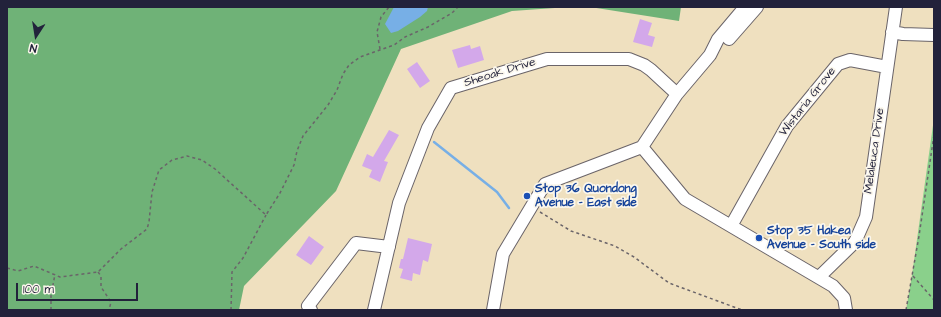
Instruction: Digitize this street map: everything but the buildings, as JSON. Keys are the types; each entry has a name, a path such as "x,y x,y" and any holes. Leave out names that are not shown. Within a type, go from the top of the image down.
{"street":[{"path":"492,310 503,254 545,184 642,147 677,94 710,55 718,39 745,7"},
{"path":"710,55 726,44 757,7"},
{"name":"Melaleuca Drive","path":"819,278 855,242 866,218 896,7"},
{"path":"892,32 903,34 934,35"},
{"name":"Sheoak Drive","path":"374,310 399,203 428,128 451,88 547,59 629,59 644,65 651,70 677,94"},
{"name":"Wistaria Grove","path":"731,226 787,126 838,64 850,60 887,66"},
{"path":"642,147 685,199 833,286 844,298 846,310"},
{"path":"311,310 308,306 356,243 388,247"}],"path":[{"path":"380,49 377,32 381,17 389,7"},
{"path":"231,310 232,272 243,258 266,215 280,193 294,165 297,151 304,136 328,105 349,65 360,57 394,45 405,37 428,27 452,13 458,7"},
{"path":"906,310 934,135"},
{"path":"7,268 18,271 34,266 60,277 98,272 121,249 148,228 152,192 159,170 172,160 187,156 202,160 215,169 266,215"},
{"path":"532,206 571,231 615,246 634,257 669,283 742,310"},
{"path":"98,272 101,276 101,287 111,302 109,310"},
{"path":"51,310 50,296 55,274"},
{"path":"912,275 934,300"}],"green space":[{"path":"7,7 569,7 512,11 401,49 336,191 244,286 239,310 7,310"},
{"path":"590,7 681,7 679,21"},
{"path":"934,118 934,310 906,310 912,275"}],"water":[{"path":"394,7 428,7 427,11 420,17 398,31 391,33 385,24"}],"waterway":[{"path":"434,142 497,192 509,208"}],"place":[{"name":"Stop 36 Quondong Avenue - East side","path":"527,196"},
{"name":"Stop 35 Hakea Avenue - South side","path":"759,238"}]}
